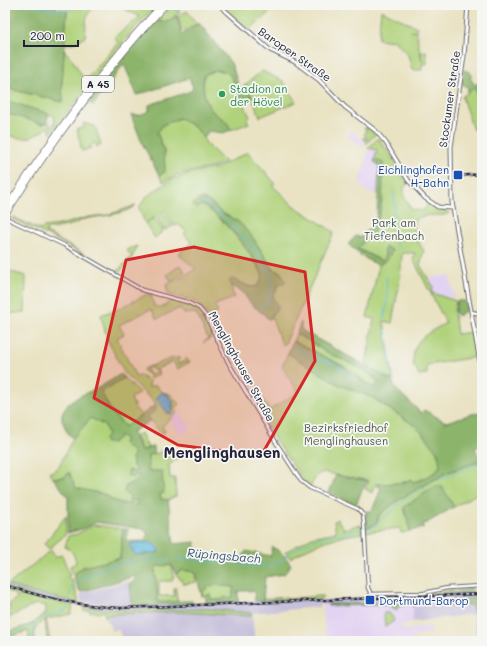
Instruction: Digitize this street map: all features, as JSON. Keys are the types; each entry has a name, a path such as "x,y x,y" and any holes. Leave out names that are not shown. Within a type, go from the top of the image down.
{"highway":[{"name":"A 45","path":"6,214 22,182 92,86 161,5"},
{"name":"A 45","path":"6,214 81,106 124,53 166,5"},
{"path":"5,203 22,182"}],"main road":[{"name":"Baroper Straße","path":"219,5 270,50 295,62 325,84 345,106 376,131 408,180 423,196 438,208 452,208"},
{"name":"Stockumer Straße","path":"468,5 464,56 457,96 451,147 452,208 482,374"}],"street":[{"name":"Menglinghauser Straße","path":"6,214 146,291 187,302 199,308 206,316 228,362 301,481 310,488 358,509 362,515 365,532 368,590 371,594 376,596 427,592 451,587 482,586"},
{"path":"470,312 482,314"}],"highlighted area":[{"path":"194,247 305,272 315,361 261,456 178,445 94,398 126,260"}],"shaded area":[{"path":"351,130 365,142 361,147 347,136"},
{"path":"369,149 377,150 374,162 379,165 379,193 370,193 362,189 364,185 359,183"},
{"path":"449,275 455,298 432,293 433,286 428,280 434,277"},
{"path":"178,412 191,427 184,433 182,431 180,433 170,420"},
{"path":"130,581 132,606 82,602 80,597 82,593"},
{"path":"5,584 34,593 78,603 79,606 22,593 5,587"},
{"path":"482,593 482,598 473,598 475,613 482,612 482,632 476,633 473,614 413,622 413,602 322,605 323,600"},
{"path":"300,599 322,600 319,607 251,613 209,609 126,610 84,607 83,604 116,607"},
{"path":"413,602 413,622 401,625 403,630 430,626 431,633 416,636 412,634 411,636 415,638 415,641 326,641 322,605"},
{"path":"178,612 252,616 255,641 124,641 118,629 112,631 105,616 112,614"}],"green space":[{"path":"5,5 56,5 55,9 67,11 62,82 63,102 10,89 5,95"},
{"path":"56,5 97,5 86,19 85,37 76,42 64,45 67,11 55,9"},
{"path":"117,5 157,5 132,31 51,133 48,129 54,124 55,116 5,100 5,95 10,89 63,102 62,82 64,50 86,80 118,42 114,37 140,17"},
{"path":"171,5 176,5 174,8 180,12 167,22 158,21 165,14"},
{"path":"221,5 278,5 249,30"},
{"path":"381,10 417,27 416,30 411,32 416,31 422,62 421,52 426,51 427,64 422,64 422,70 412,70 408,55 395,41 378,39"},
{"path":"187,11 197,24 182,32 178,16"},
{"path":"177,16 182,35 199,23 231,63 240,89 246,84 252,97 242,101 232,78 227,72 216,70 204,75 203,85 208,105 214,113 226,122 231,130 223,133 209,131 203,138 197,129 180,118 164,124 157,133 164,151 165,172 159,175 143,145 131,115 140,115 149,111 149,105 191,91 193,87 189,78 137,95 124,64 93,105 87,102 122,58 158,21 167,22"},
{"name":"Stadion an der Hövel","path":"216,70 227,72 232,78 250,117 247,120 249,123 231,130 226,122 214,113 208,105 204,95 204,75"},
{"path":"464,70 470,72 472,76 470,78 475,85 478,83 479,88 482,89 482,99 474,88 467,93 468,87 462,85"},
{"path":"262,71 283,81 296,102 260,117 246,84"},
{"path":"474,88 482,99 482,128 473,130 462,97"},
{"path":"5,100 49,114 46,123 42,124 6,113"},
{"path":"6,113 42,124 49,122 50,125 34,136 29,138 18,138 5,133"},
{"path":"180,118 197,129 206,143 225,162 214,167 178,174 163,182 159,175 165,172 164,151 157,132 164,124"},
{"path":"83,123 95,126 101,145 97,147 96,143 90,145 91,148 82,151 77,129 84,128"},
{"path":"367,126 375,135 366,144 367,142 363,138 364,137 367,140 367,137 364,135 367,129 364,129"},
{"name":"Park am Tiefenbach","path":"378,138 391,155 408,184 404,187 404,196 411,209 423,211 428,204 450,213 425,216 416,219 414,225 415,234 424,250 420,265 433,286 432,293 456,301 454,312 457,334 471,332 476,357 427,365 427,374 418,375 416,367 414,368 413,359 414,351 417,345 426,335 446,323 413,259 415,253 402,253 400,279 392,323 384,321 393,380 367,367 366,365 374,319 367,317 379,265 382,263 390,249 385,247 385,255 382,261 357,248 366,239 361,236 375,222 377,213 379,165 374,162 377,150 368,148"},
{"path":"248,152 275,183 273,186 294,206 334,232 285,344 282,344 271,316 274,310 273,295 276,292 281,273 273,269 253,238 239,222 222,213 211,203 203,199 200,205 215,214 235,235 253,259 263,276 258,286 250,287 231,279 229,281 233,287 231,286 234,298 215,305 218,313 209,316 196,302 168,294 166,285 196,269 178,254 192,243 184,234 186,232 179,224 175,226 164,210 162,212 173,226 164,230 156,216 145,223 139,208 146,197 172,179 190,173 217,168"},
{"path":"375,159 383,163 383,192 381,210 371,237 367,231 377,216 380,194 379,165 374,162"},
{"path":"202,199 211,203 222,213 239,222 253,238 273,269 281,273 285,280 284,284 278,285 274,295 273,298 278,307 271,316 272,318 270,320 249,302 243,292 233,287 229,281 232,279 250,287 258,286 263,276 252,256 229,227 203,205 196,208 192,205 198,200"},
{"path":"136,205 131,209 108,215"},
{"path":"107,215 85,219 74,224 46,230 45,232 116,272 132,256 126,250 137,246 134,254 124,268 117,273 55,239 12,219 13,217 41,230 44,227 60,225 89,217"},
{"path":"154,218 163,231 155,238 145,223"},
{"path":"356,236 366,239 357,249 382,261 385,255 385,247 392,250 388,259 379,265 362,256 348,244"},
{"path":"180,265 185,271 171,281 167,275"},
{"path":"11,272 26,276 25,312 5,314 5,273"},
{"path":"147,294 151,295 154,306 157,307 164,306 171,300 193,307 203,315 210,327 212,336 203,343 208,339 196,313 184,314 180,308 157,319 151,309 119,325 124,334 117,338 136,377 141,375 144,379 146,378 149,381 149,388 151,386 157,386 160,391 170,394 179,404 175,408 178,412 162,426 165,431 162,434 147,417 157,409 154,406 156,404 125,374 107,339 101,315 122,307","holes":["160,394 167,394 173,402 173,412 168,414 157,397"]},
{"path":"457,301 465,301 467,310 458,316 455,312"},
{"path":"472,312 482,314 482,358 481,357"},
{"path":"301,322 301,328 303,331 391,380 396,389 421,413 424,410 446,422 482,411 482,445 475,448 480,461 446,473 400,499 379,515 375,524 366,528 366,511 372,511 381,488 377,486 377,484 401,483 412,479 413,482 436,472 440,466 438,453 426,437 414,425 371,397 338,384 288,353 293,341 345,367 372,388 379,383 367,372 330,354 296,334"},
{"path":"296,334 330,354 367,372 379,383 373,388 345,367 293,341"},
{"name":"Bezirksfriedhof Menglinghausen","path":"288,353 338,384 371,397 414,425 434,445 440,460 440,466 435,472 421,480 413,482 412,479 401,483 375,484 372,493 364,488 369,482 367,480 324,472 318,474 310,487 305,483 274,438 251,398 259,393 270,410 298,392 282,367"},
{"path":"179,357 180,359 177,361 179,364 185,361 186,358 190,362 177,369 173,361 157,369 159,374 150,379 147,373 149,372 150,375 156,372 154,369 152,370 150,367 147,368 148,371 145,373 143,369 173,358"},
{"path":"121,374 124,378 101,392 111,411 125,427 154,406 157,409 147,417 150,421 132,432 141,451 154,446 154,454 148,455 148,471 162,471 164,493 160,494 161,499 168,500 174,544 195,542 196,555 241,559 246,551 271,556 272,547 278,550 291,565 284,574 265,577 263,601 255,601 254,591 238,591 238,602 206,604 206,596 210,594 211,599 223,600 225,597 232,598 234,587 217,585 209,586 203,591 202,596 195,572 182,570 176,574 172,565 158,566 155,569 158,602 192,601 193,604 132,606 130,583 135,581 135,576 81,592 79,590 73,575 83,567 120,558 123,529 128,529 126,541 142,542 148,536 146,531 143,529 96,522 85,528 68,533 68,497 53,478 65,477 69,472 76,488 103,494 112,500 121,503 137,505 137,500 129,502 130,498 124,492 126,486 139,478 138,474 132,478 127,475 129,470 133,472 137,471 133,466 132,456 134,453 123,443 125,438 121,436 112,443 106,443 104,439 108,435 105,426 91,418 73,438 66,431 62,418 63,411 73,400 100,387","holes":["140,542 147,543 159,549 157,553 141,555 135,552 129,544"]},
{"path":"124,378 140,393 131,398 135,408 142,416 126,427 111,411 101,392"},
{"path":"91,418 105,426 112,443 121,435 125,438 123,443 134,453 132,456 133,466 137,471 127,475 139,474 139,479 126,486 137,500 137,505 121,503 112,500 103,494 75,488 69,472 65,477 53,478 49,473 58,468 73,438"},
{"path":"141,433 148,448 142,451 135,436"},
{"path":"162,450 165,458 174,455 177,459 169,465 170,478 175,478 176,496 168,500 161,499 160,494 147,471 148,455 159,453"},
{"path":"482,460 482,490 480,492 454,507 441,485 404,507 410,531 401,533 400,528 366,532 366,528 378,521 379,515 400,499 446,473"},
{"path":"336,475 368,481 363,487 356,505 329,493"},
{"path":"441,485 454,507 423,525 423,528 410,531 404,507 432,488"},
{"path":"66,516 66,534 49,549 44,544"},
{"path":"337,519 344,528 342,530 358,525 362,526 363,533 325,541 290,558 285,552 312,537 336,532 334,521"},
{"path":"94,525 123,529 120,558 83,567 73,575 70,566 76,563 73,553 65,547 68,536 77,534"},
{"path":"51,550 55,557 62,555 70,575 68,576 70,580 72,579 79,603 34,593 8,585"},
{"path":"171,565 174,576 172,581 159,581 159,596 174,596 174,588 176,588 177,601 185,602 158,603 155,569 158,566"},
{"path":"182,570 195,572 196,582 184,584 176,574"},
{"path":"217,585 234,587 232,598 215,600 202,596 203,591 209,586"},
{"path":"6,587 39,598 73,605 71,614 46,619 50,641 47,641 45,619 35,628 35,641 29,641 29,631 5,638 5,633 32,624 46,613 46,606 36,604 6,619 10,610 9,604 18,597 5,589"},
{"path":"472,588 472,593 417,596 453,589 447,592 468,591 470,589 456,589"},
{"path":"323,596 320,600 263,601 263,599 287,597 288,599"},
{"path":"482,598 482,602 475,603 476,613 474,613 472,606 470,605 447,606 445,603 433,601"},
{"path":"413,602 413,607 412,605 399,606 396,611 387,605 328,606 328,604"},
{"path":"83,607 126,610 209,609 251,613 252,616 178,612 112,614 105,616 104,611 97,613 94,611 90,612 90,610 84,611"},
{"path":"384,613 389,613 394,621 385,627"}],"water":[{"path":"161,393 167,394 173,402 172,414 167,412 156,399"},
{"path":"140,542 152,543 159,549 158,553 135,555 129,544"}],"waterway":[{"path":"5,8 10,5"},
{"path":"26,5 64,11 83,6"},
{"path":"140,5 149,7"},
{"path":"174,11 181,9 186,5"},
{"path":"393,191 395,201 393,236 398,248"},
{"path":"202,203 209,206 230,223 242,237 249,241 272,276 268,293 271,300 258,310"},
{"path":"384,318 388,299 386,276"},
{"path":"385,328 394,383"},
{"path":"294,349 337,365 347,373 349,380"},
{"name":"Rüpingsbach","path":"176,558 224,563 236,562 250,566 266,565 272,567 277,562 281,562 283,558 301,546 324,537 373,527 401,503 422,489 440,479 482,462"},
{"name":"Rüpingsbach","path":"69,599 73,584 98,571 134,561 169,560"},
{"name":"Rüpingsbach","path":"5,636 29,628 45,616 65,611 68,606"},
{"path":"32,641 34,625"}],"railway":[{"path":"457,176 482,174"},
{"path":"5,585 62,601 121,608 482,594"}],"place":[{"name":"Stadion an der Hövel","path":"222,94"},
{"name":"Eichlinghofen H-Bahn","path":"458,175"},
{"name":"Dortmund-Barop","path":"370,600"}],"district":[{"name":"Menglinghausen","path":"222,452"}]}
